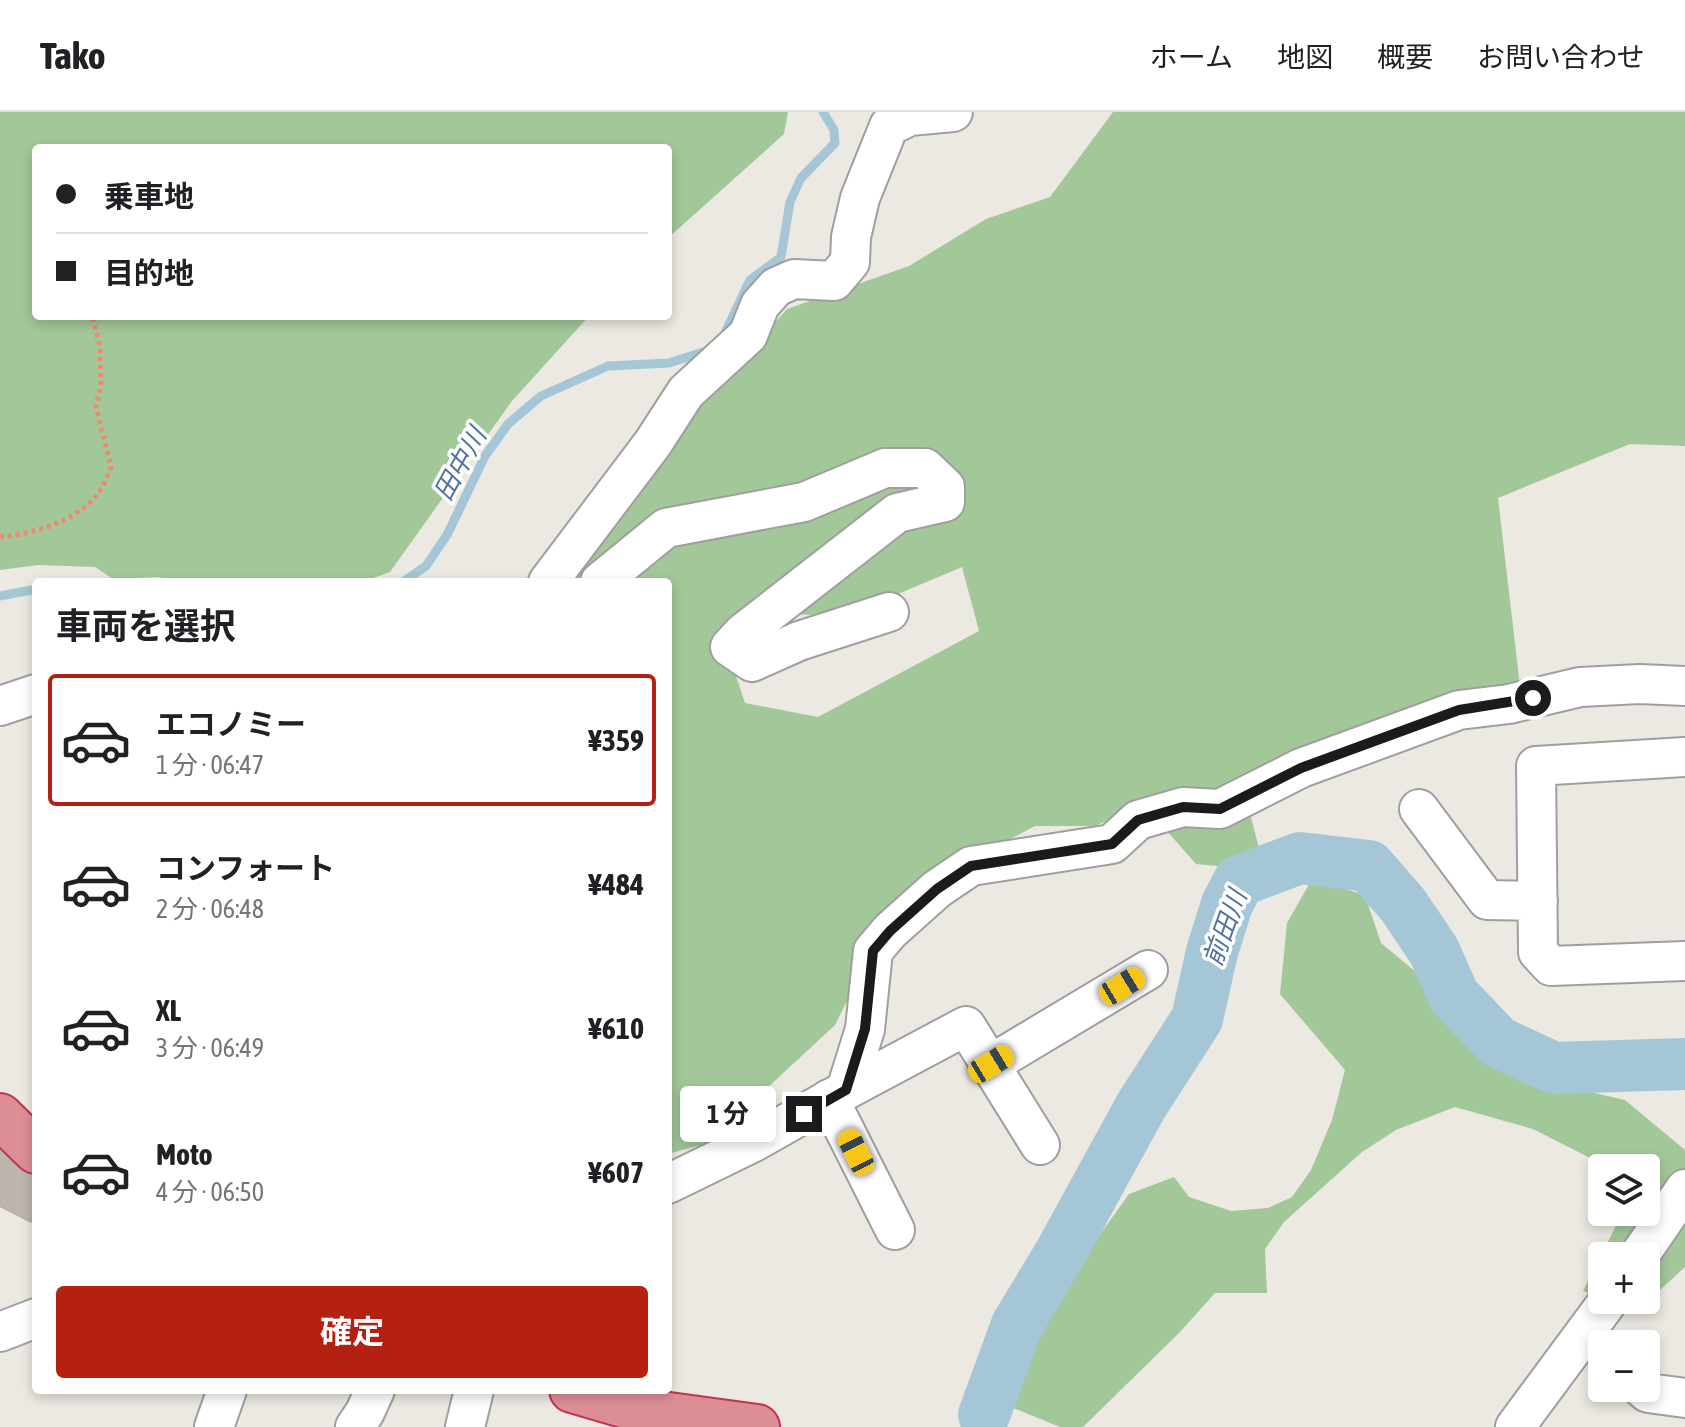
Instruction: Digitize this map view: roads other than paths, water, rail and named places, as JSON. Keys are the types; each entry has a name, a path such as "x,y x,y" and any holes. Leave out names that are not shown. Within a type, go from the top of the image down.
{"highway":[{"path":"0,1116 32,1147"},
{"path":"586,1394 647,1412 757,1427"}],"street":[{"path":"551,578 653,443 686,392 748,335 760,305 776,287 794,279 834,281 850,262 851,237 860,198 889,126 910,116 953,112"},
{"path":"605,578 666,528 804,502 885,468 925,468 945,487 945,502 897,513 743,633 730,647 752,662 799,641 889,612"},
{"path":"895,1230 838,1095 865,1029 873,951 890,931 937,889 971,866 1112,844 1138,820 1183,807 1220,809 1301,768 1459,710 1509,704 1580,687 1640,684 1685,686"},
{"path":"0,706 32,695"},
{"path":"1685,757 1536,766 1538,952 1551,966 1685,961"},
{"path":"1419,809 1487,900 1538,901"},
{"path":"991,1064 1148,970"},
{"path":"672,1182 752,1143 966,1026 1040,1145"},
{"path":"1649,1242 1685,1189"},
{"path":"0,1332 32,1320"},
{"path":"1515,1427 1588,1352"},
{"path":"214,1427 226,1394"},
{"path":"355,1427 373,1394"},
{"path":"465,1427 473,1394"},
{"path":"1660,1395 1685,1398"}],"waterway":[{"name":"田中川","path":"724,335 750,280 781,257 790,202 801,178 835,143 834,130 823,112"},
{"name":"田中川","path":"409,578 426,566 447,535 485,456 508,424 541,396 608,366 669,363 709,350"},
{"name":"田中川","path":"0,596 32,590"},
{"name":"前田川","path":"984,1415 1017,1325 1141,1106 1197,1019 1212,952 1227,904 1239,881 1300,858 1369,866 1403,905 1434,951 1454,996 1498,1042 1554,1068 1685,1064"}]}
